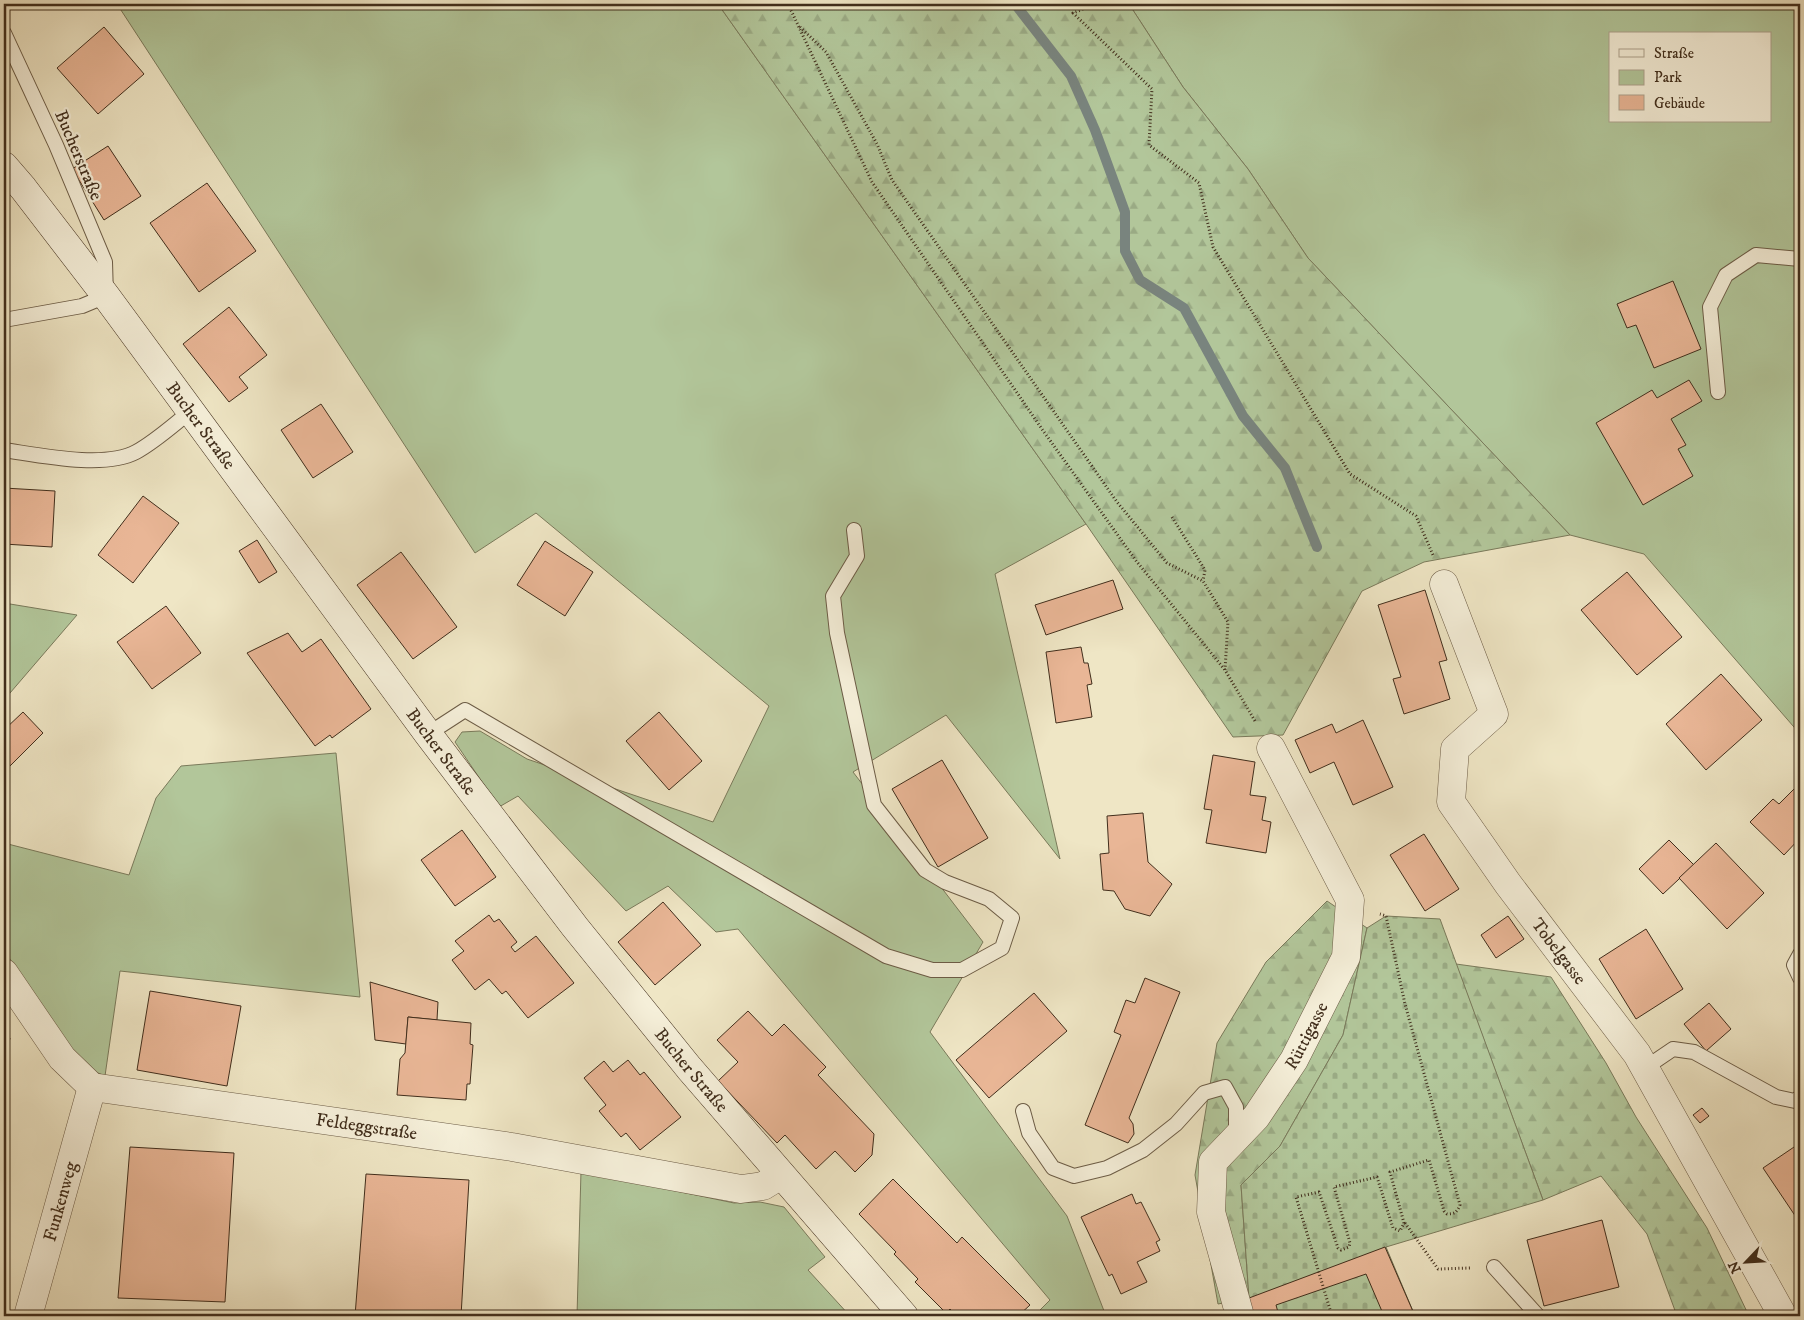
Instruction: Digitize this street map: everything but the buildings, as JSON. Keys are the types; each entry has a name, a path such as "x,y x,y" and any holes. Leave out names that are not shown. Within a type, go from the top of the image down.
{"street":[{"name":"Bucher Straße","path":"4,166 106,296 428,734 575,927 688,1068 904,1316"},
{"name":"Tobelgasse","path":"1444,584 1494,714 1454,749 1451,802 1508,884 1637,1054 1783,1316"},
{"path":"1271,748 1350,900"},
{"name":"Rüttigasse","path":"1240,1316 1211,1212 1213,1162 1256,1117 1294,1060 1346,956 1350,900"},
{"path":"4,973 62,1058 92,1087"},
{"name":"Feldeggstraße","path":"92,1087 512,1147 741,1190 763,1186 781,1175"},
{"name":"Funkenweg","path":"28,1316 92,1087"}],"lane":[{"name":"Bucherstraße","path":"4,34 56,144 105,262 106,296"},
{"path":"1718,392 1710,307 1726,275 1756,255 1800,259"},
{"path":"4,320 82,306 106,296"},
{"path":"4,450 74,459 108,460 134,452 191,411"},
{"path":"428,734 465,710 886,956 932,970 962,970 1002,948 1012,918 989,900 945,882 925,870 874,805 837,633 833,596 857,556 854,530"},
{"path":"1800,954 1794,965 1800,978"},
{"path":"1645,1068 1673,1049 1694,1052 1776,1097 1795,1101 1800,1097"},
{"path":"1023,1112 1029,1132 1053,1168 1074,1176 1107,1168 1142,1150 1176,1124 1204,1094 1225,1087 1236,1107 1236,1138"},
{"path":"1494,1266 1538,1316"}],"path":[{"path":"788,4 872,182 1044,432 1138,562 1225,670 1271,748"},
{"path":"1096,4 1073,13 1152,89 1148,145 1199,183 1213,247 1350,474 1416,516 1444,584"},
{"path":"798,25 826,52 877,144 892,180 1118,502 1167,563 1203,581 1228,622 1225,670"},
{"path":"1172,517 1205,570 1203,581"},
{"path":"1350,900 1386,916 1405,1004 1460,1205 1453,1214 1447,1214 1444,1211 1429,1160 1390,1172 1404,1222 1438,1269 1494,1266"},
{"path":"1332,1316 1296,1197 1319,1192 1338,1248 1341,1250 1349,1247 1350,1243 1334,1187 1377,1177 1392,1228 1400,1231 1404,1222"}],"green space":[{"path":"117,4 718,4 1086,524 995,574 1060,859 946,715 853,772 983,942 930,1032 1067,1216 1106,1316 1034,1316 1050,1300 738,929 716,932 668,886 626,911 518,796 499,807 455,742 462,732 480,731 527,759 713,822 769,706 536,513 475,553"},
{"path":"718,4 1129,4 1183,87 1248,169 1308,258 1570,535 1424,562 1362,591 1283,735 1233,737 1086,524"},
{"path":"1129,4 1800,4 1800,734 1644,554 1570,535 1308,258 1248,169 1183,87"},
{"path":"4,603 77,615 4,700"},
{"path":"336,753 360,997 120,971 105,1076 79,1065 4,950 4,843 129,875 156,798 181,766"},
{"path":"1327,901 1367,928 1343,1035 1280,1146 1241,1185 1249,1298 1218,1304 1195,1175 1217,1043 1266,962"},
{"path":"1386,916 1440,919 1543,1200 1386,1247 1415,1316 1253,1316 1249,1298 1241,1185 1280,1146 1343,1035 1367,928"},
{"path":"1456,964 1551,977 1606,1063 1636,1117 1707,1228 1749,1316 1677,1316 1647,1234 1601,1176 1543,1200"},
{"path":"581,1171 734,1203 760,1202 784,1207 825,1257 808,1270 850,1316 577,1316"}],"waterway":[{"path":"1015,4 1071,76 1095,130 1125,212 1125,251 1140,280 1184,308 1243,416 1285,468 1317,547"}]}
